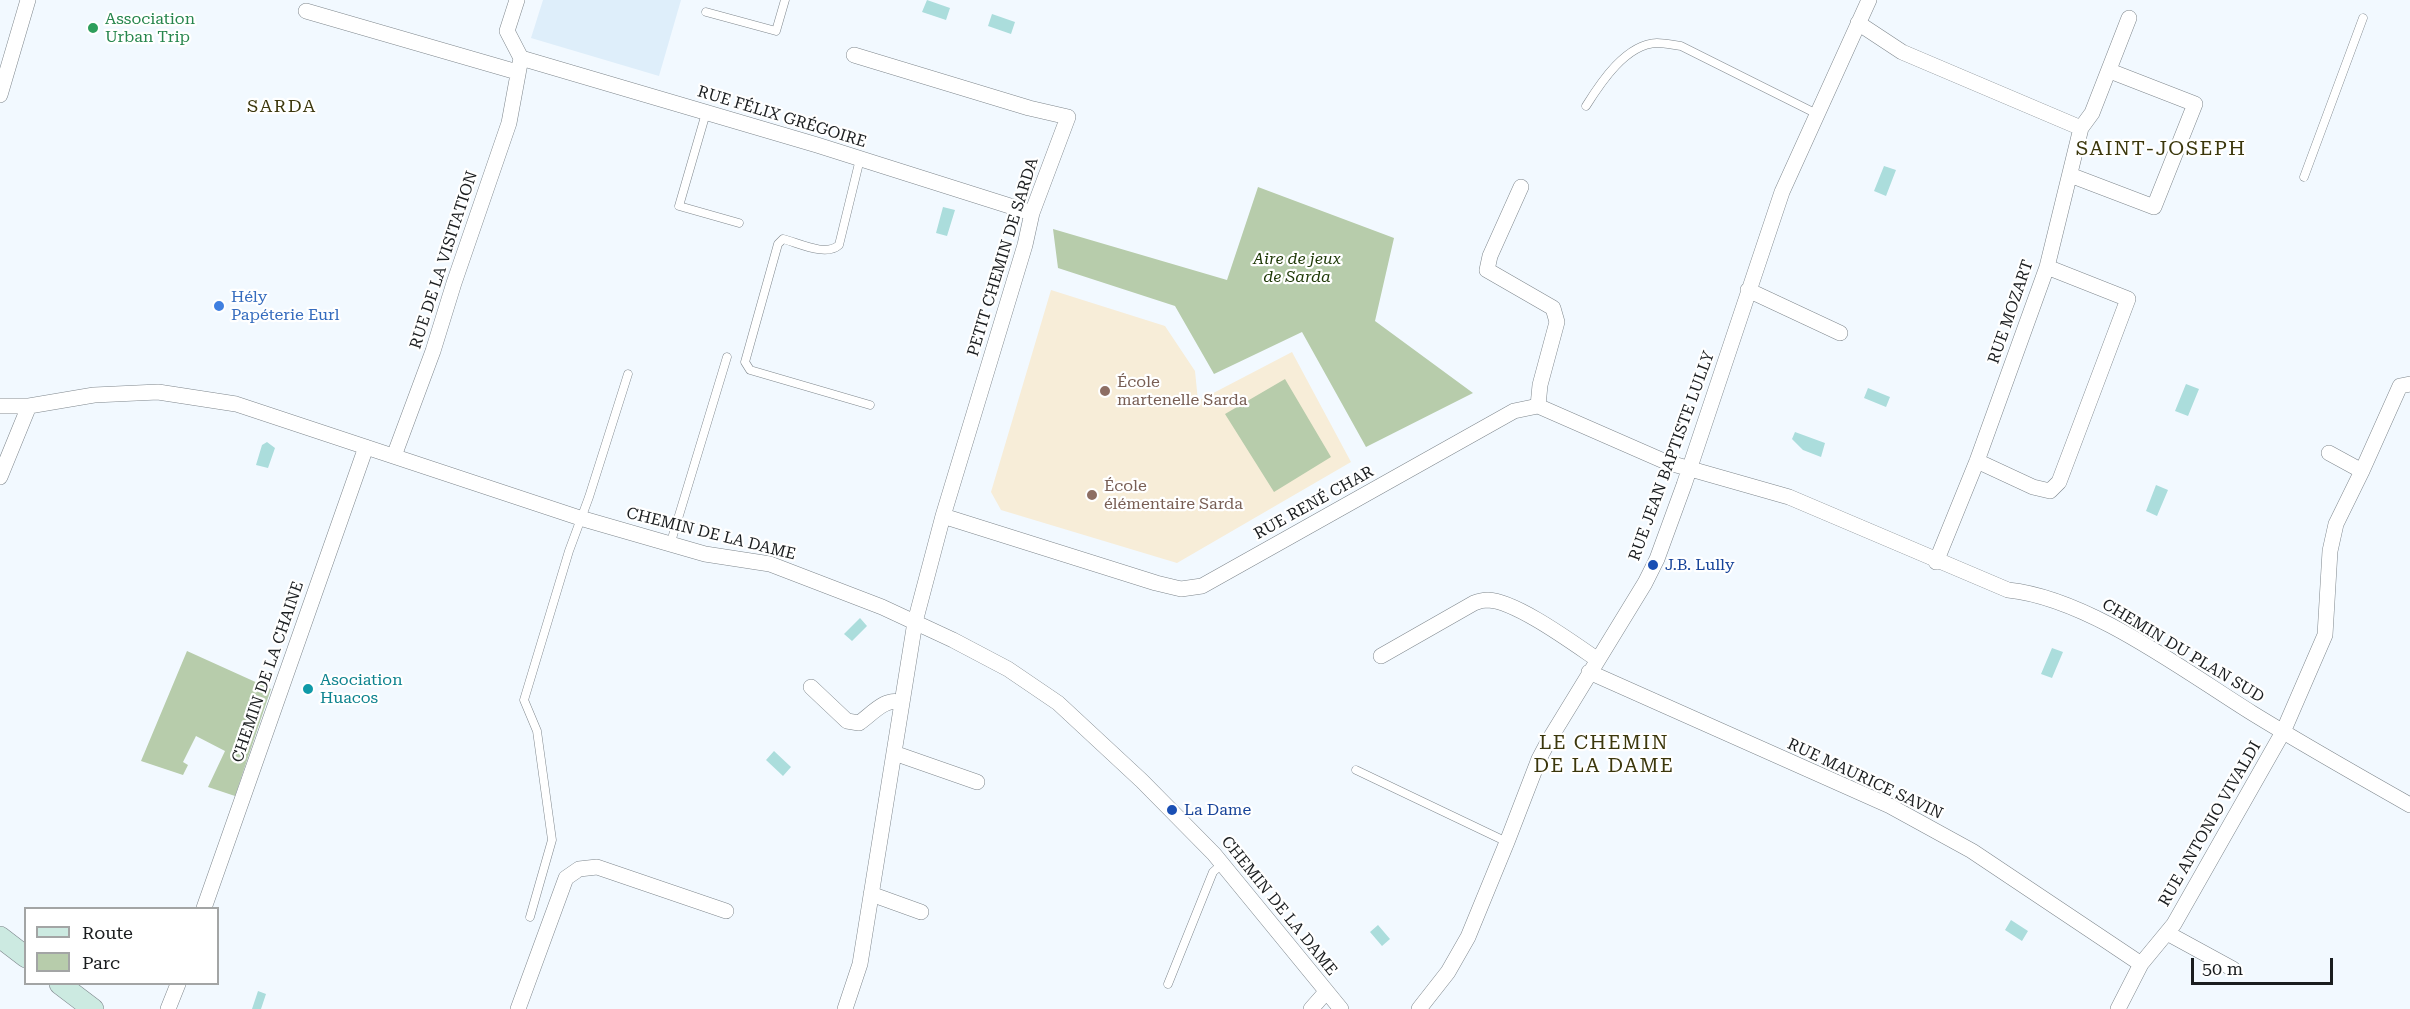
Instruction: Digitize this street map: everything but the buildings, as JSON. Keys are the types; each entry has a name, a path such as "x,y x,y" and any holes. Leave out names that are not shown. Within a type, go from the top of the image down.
{"street":[{"path":"0,95 28,0"},
{"path":"518,0 507,31 519,65"},
{"name":"RUE JEAN BAPTISTE LULLY","path":"1419,1009 1448,972 1468,937 1539,759 1645,583 1657,559 1690,468 1782,192 1869,0"},
{"path":"306,11 519,65"},
{"name":"RUE MOZART","path":"1936,562 1977,461 2047,267 2081,128 2092,113 2129,18"},
{"path":"1858,23 1902,52 2081,128"},
{"name":"PETIT CHEMIN DE SARDA","path":"845,1009 860,964 915,622 943,516 1032,213 1068,117 1029,108 854,55"},
{"name":"RUE FÉLIX GRÉGOIRE","path":"519,65 706,113 1032,213"},
{"name":"RUE DE LA VISITATION","path":"394,456 434,351 454,283 509,123 519,65"},
{"path":"2070,176 2154,207 2195,104 2110,71"},
{"path":"1521,187 1490,256 1487,270 1553,308 1557,314 1557,322 1540,385 1538,406 1666,462 1690,468"},
{"path":"1977,461 2033,487 2050,490 2059,482 2128,299 2047,267"},
{"path":"1748,290 1840,333"},
{"name":"RUE ANTONIO VIVALDI","path":"2118,1009 2141,964 2167,933 2283,732 2325,635 2330,551 2336,524 2400,386 2410,384"},
{"name":"CHEMIN DE LA DAME","path":"0,406 29,406 94,395 158,392 236,404 580,518 670,545 705,554 770,564 915,622 1008,669 1058,703 1172,810 1222,864 1341,1009"},
{"path":"0,477 29,406"},
{"name":"RUE RENÉ CHAR","path":"943,516 1156,583 1181,588 1202,586 1514,411 1538,406"},
{"name":"CHEMIN DE LA CHAINE","path":"205,907 366,447"},
{"path":"2329,453 2362,471"},
{"name":"CHEMIN DU PLAN SUD","path":"1690,468 1789,497 1901,543 1936,562 2008,590 2030,592 2104,621 2283,732 2410,805"},
{"path":"1381,656 1474,603 1486,600 1498,602 1527,615 1594,666"},
{"name":"RUE MAURICE SAVIN","path":"1594,666 1900,812 1972,851 2141,964"},
{"path":"811,687 847,722 859,723 886,702 895,700 901,703"},
{"path":"894,753 977,782"},
{"path":"518,1009 566,878 579,869 597,867 726,911"},
{"path":"871,894 921,912"},
{"name":"RUE ANTONIO VIVALDI","path":"2167,933 2233,969"},
{"path":"0,937 24,955"},
{"path":"61,985 93,1009"},
{"path":"168,1009 178,985"},
{"path":"1311,1009 1326,992"}],"lane":[{"path":"706,12 776,30 785,0"},
{"path":"2304,177 2363,18"},
{"path":"1586,106 1608,72 1641,47 1657,43 1681,46 1817,114"},
{"path":"706,113 679,206 739,223"},
{"path":"860,159 839,245 834,250 826,251 783,239 778,244 745,362 750,370 870,405"},
{"path":"670,545 728,357"},
{"path":"530,916 552,840 537,731 524,700 580,518 589,497 628,374"},
{"path":"1356,770 1507,842"},
{"path":"1168,984 1214,872 1222,864"}],"shaded area":[{"path":"543,0 681,0 659,76 531,38"},
{"path":"927,0 950,8 946,20 922,12"},
{"path":"992,14 1015,22 1011,34 988,26"},
{"path":"1884,166 1896,170 1886,196 1874,191"},
{"path":"943,207 955,210 947,236 936,233"},
{"path":"1051,290 1165,326 1195,371 1198,401 1292,352 1351,462 1177,563 1001,510 991,492"},
{"path":"2186,384 2199,389 2188,416 2175,411"},
{"path":"1868,388 1890,397 1886,407 1864,398"},
{"path":"1795,432 1825,443 1821,457 1803,450 1792,439"},
{"path":"267,442 275,448 268,468 256,465 262,445"},
{"path":"2156,485 2168,490 2157,516 2146,511"},
{"path":"860,618 867,626 852,641 844,634"},
{"path":"2052,648 2063,652 2052,678 2041,674"},
{"path":"774,751 791,767 783,776 766,760"},
{"path":"2011,920 2028,931 2022,941 2005,930"},
{"path":"1378,925 1390,939 1382,946 1370,932"},
{"path":"258,991 266,994 261,1009 252,1009"}],"green space":[{"name":"Aire de jeux de Sarda","path":"1258,187 1394,238 1375,321 1473,393 1366,447 1302,332 1214,374 1175,306 1058,268 1053,229 1227,280"},
{"path":"1285,379 1331,457 1274,492 1225,414"},
{"path":"187,651 271,689 235,796 208,787 225,751 196,736 183,762 188,765 183,775 141,761"}],"place":[{"name":"Association Urban Trip","path":"93,28"},
{"name":"Hély Papéterie Eurl","path":"219,306"},
{"name":"École martenelle Sarda","path":"1105,391"},
{"name":"École élémentaire Sarda","path":"1092,495"},
{"name":"J.B. Lully","path":"1653,565"},
{"name":"Asociation Huacos","path":"308,689"},
{"name":"La Dame","path":"1172,810"}],"district":[{"name":"SARDA","path":"282,107"},
{"name":"SAINT-JOSEPH","path":"2161,149"},
{"name":"LE CHEMIN DE LA DAME","path":"1604,754"}]}
